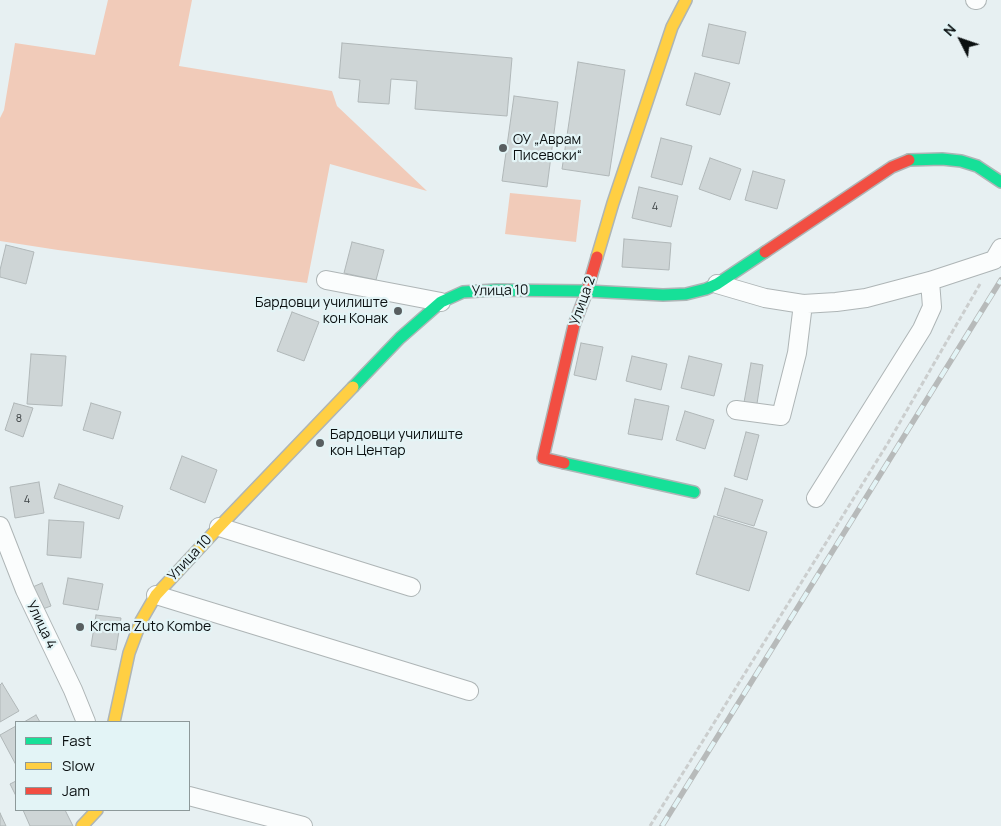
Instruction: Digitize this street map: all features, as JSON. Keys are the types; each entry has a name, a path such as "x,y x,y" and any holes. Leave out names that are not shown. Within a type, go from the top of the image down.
{"street":[{"name":"Улица 2","path":"684,0 672,27 613,203 587,291 574,325 542,458 694,492"},
{"name":"Улица 10","path":"114,721 129,653 141,621 156,595 400,338 441,302 463,292 496,290 686,294 706,289 716,284 892,167 908,160 942,159 962,161 977,166 1001,182"},
{"path":"716,284 765,298 803,304 836,302 866,298 930,281 997,254"},
{"path":"326,280 441,302"},
{"path":"816,498 922,329 932,307 930,281"},
{"path":"736,410 780,416 797,353 803,304"},
{"name":"Улица 4","path":"0,526 25,590 73,690 86,721"},
{"path":"219,527 411,587"},
{"path":"156,595 469,691"},
{"path":"190,796 303,826"},
{"path":"82,826 97,816"}],"path":[{"path":"650,826 888,443 997,254"}],"shaded area":[{"path":"108,0 192,0 179,66 332,91 337,106 427,191 330,164 307,283 0,241 0,118 4,110 15,43 95,55"},
{"path":"510,193 581,200 576,242 505,234"}],"building":[{"path":"709,24 746,32 739,64 702,56"},
{"path":"342,43 512,58 507,116 415,109 417,81 391,79 389,104 358,102 360,80 339,78"},
{"path":"578,62 625,70 609,176 562,169"},
{"path":"695,73 730,83 720,115 686,105"},
{"path":"514,96 558,102 547,187 502,181"},
{"path":"661,138 692,146 682,185 651,177"},
{"path":"710,158 741,169 730,200 699,189"},
{"path":"753,171 785,180 777,209 745,200"},
{"path":"639,187 678,196 671,227 632,218"},
{"path":"624,239 671,243 669,270 622,267"},
{"path":"352,242 384,250 376,280 344,273"},
{"path":"6,245 34,252 26,284 0,277"},
{"path":"292,312 319,322 304,361 277,351"},
{"path":"581,343 603,347 596,380 574,375"},
{"path":"31,354 66,356 62,406 27,404"},
{"path":"632,356 667,364 661,390 626,381"},
{"path":"689,356 722,364 714,396 681,388"},
{"path":"751,363 763,365 756,410 743,408"},
{"path":"635,399 669,406 662,440 628,434"},
{"path":"14,403 33,408 23,437 5,430"},
{"path":"91,403 121,412 113,439 83,430"},
{"path":"685,411 714,420 705,449 676,440"},
{"path":"746,432 759,435 747,480 734,476"},
{"path":"182,456 217,470 205,503 170,489"},
{"path":"39,482 44,513 15,518 10,487"},
{"path":"59,484 123,506 119,519 54,498"},
{"path":"725,488 763,500 754,526 717,515"},
{"path":"714,516 767,532 749,591 696,574"},
{"path":"49,520 84,522 81,558 47,555"},
{"path":"68,578 103,584 98,610 63,604"},
{"path":"42,583 51,606 37,611 28,589"},
{"path":"96,615 121,618 116,650 91,646"},
{"path":"2,683 19,711 0,722 0,685"},
{"path":"36,715 39,721 26,721"},
{"path":"15,727 15,763 0,735"},
{"path":"15,782 15,794 10,784"},
{"path":"23,811 66,811 73,826 30,826"},
{"path":"0,813 6,826 0,826"}],"railway":[{"path":"662,826 1001,280"}],"traffic: fast":[{"path":"909,160 942,159 961,161 977,166 1001,182"},
{"path":"353,387 400,338 441,302 463,292 496,290 686,294 717,284 765,252"},
{"path":"564,463 694,492"}],"traffic: slow":[{"path":"597,257 613,203 672,27 686,0"},
{"path":"114,721 129,653 141,621 156,595 353,387"},
{"path":"82,826 96,811"}],"traffic: jam":[{"path":"765,252 892,167 909,160"},
{"path":"564,463 543,458 574,325 597,257"}],"place":[{"name":"ОУ „Аврам Писевски“","path":"503,148"},
{"name":"Бардовци училиште кон Конак","path":"398,311"},
{"name":"Бардовци училиште кон Центар","path":"320,443"},
{"name":"Krcma Zuto Kombe","path":"80,627"}]}
